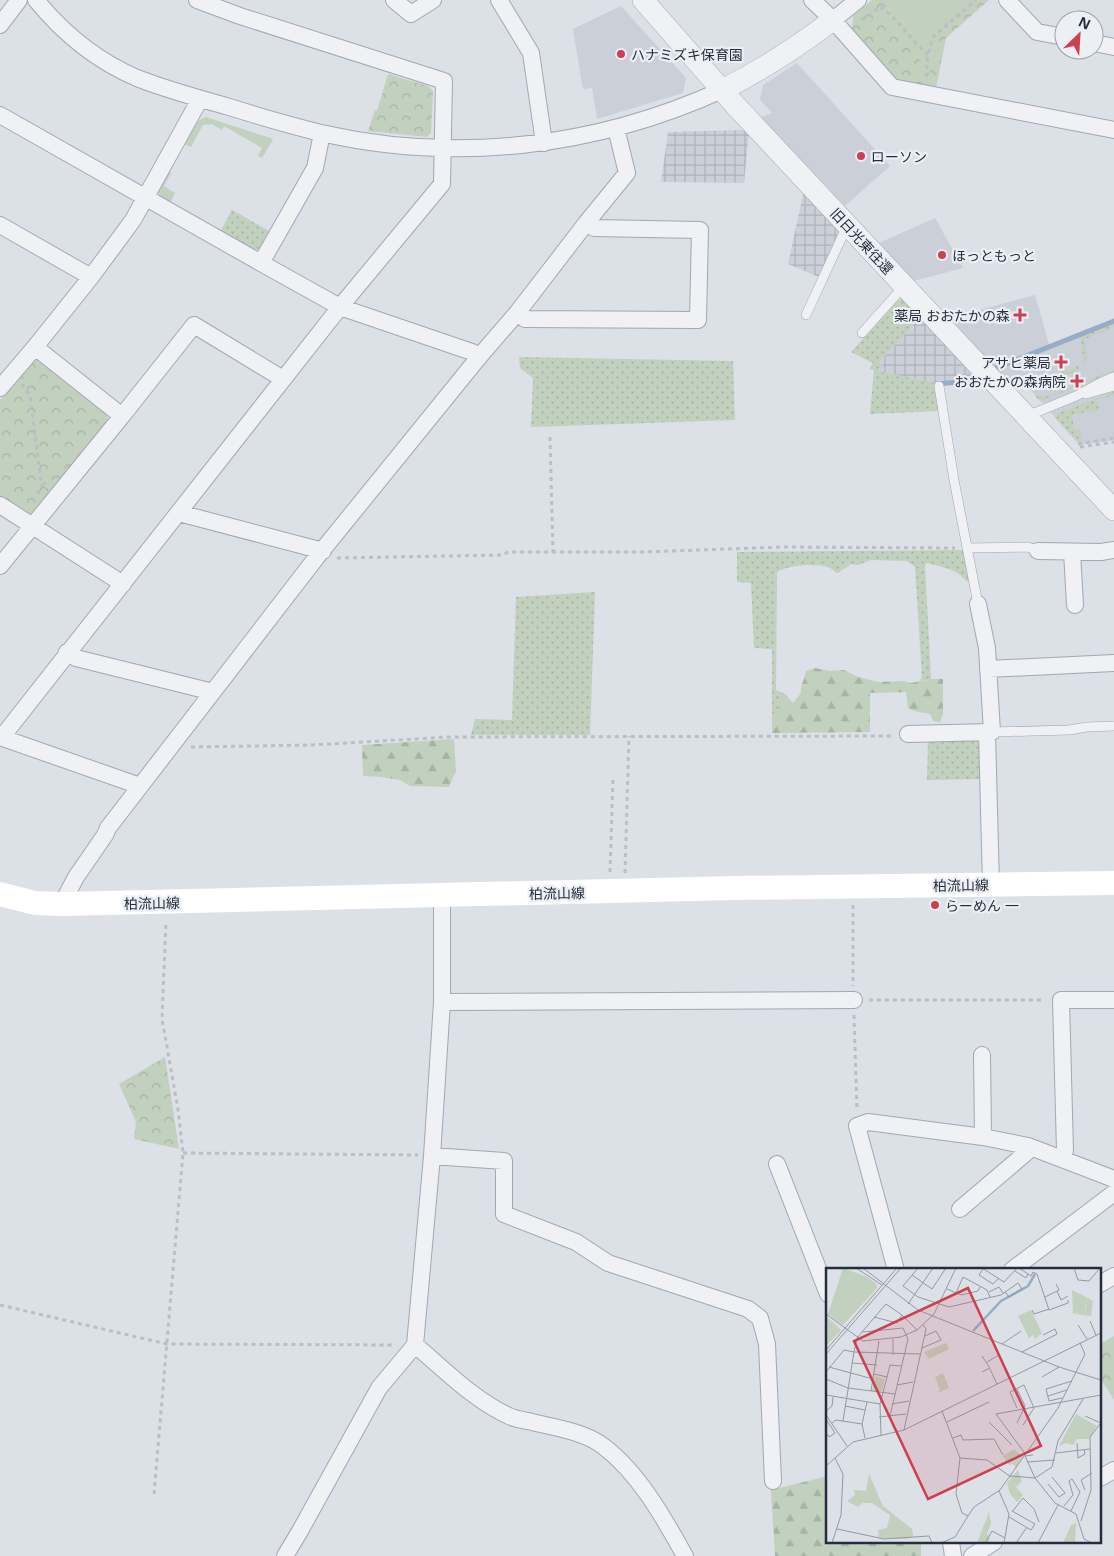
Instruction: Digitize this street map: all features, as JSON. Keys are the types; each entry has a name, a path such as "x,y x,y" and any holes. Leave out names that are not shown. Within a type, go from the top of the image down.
{"main road":[{"name":"柏流山線","path":"0,894 35,902 62,904 1114,882"}],"street":[{"path":"0,25 19,0"},
{"path":"36,0 66,32 89,51 137,78 200,99 322,133 387,144 443,148 492,148 544,143 616,128 673,110 722,90 783,56 858,0"},
{"path":"140,786 1,737 340,307 442,184 444,81 197,0"},
{"path":"394,0 411,14 432,0"},
{"path":"499,0 531,53 544,143"},
{"name":"旧日光東往還","path":"643,0 722,90 1114,510"},
{"path":"812,0 833,20 892,87 1114,130"},
{"path":"1007,0 1037,32 1054,36"},
{"path":"3,377 35,347 125,232 146,198 200,99"},
{"path":"0,115 340,307 472,352 479,357"},
{"path":"62,904 76,877 108,828 170,747 320,554 479,357 517,313 627,173 616,128"},
{"path":"260,263 315,168 322,133"},
{"path":"517,313 524,319 698,320 700,230 594,228 587,222"},
{"path":"0,225 91,277"},
{"path":"0,566 194,325 283,379"},
{"path":"35,347 122,416"},
{"path":"0,505 123,584"},
{"path":"179,513 320,554"},
{"path":"1038,551 1101,552 1114,550"},
{"path":"1072,552 1075,605"},
{"path":"978,604 987,648 992,885"},
{"path":"67,652 76,658 213,692"},
{"path":"988,670 1114,663"},
{"path":"908,734 989,732"},
{"path":"284,1556 379,1388 415,1346 432,1156 442,1002 442,896"},
{"path":"442,1002 854,1000"},
{"path":"1061,1158 1065,1151 1061,1000 1114,1000"},
{"path":"982,1055 983,1137"},
{"path":"895,1268 857,1126 868,1122 983,1137 1028,1146 1114,1179"},
{"path":"960,1209 1027,1152 1028,1146"},
{"path":"432,1156 504,1161 504,1214 576,1242 608,1263 748,1309 760,1318 767,1344 773,1481"},
{"path":"777,1164 826,1289"},
{"path":"1015,1268 1114,1193"},
{"path":"1102,1283 1114,1276"},
{"path":"415,1346 488,1404 510,1417 558,1428 602,1445 624,1465 640,1485 666,1522 685,1556"},
{"path":"1102,1477 1114,1470"},
{"path":"972,1556 991,1544"}],"lane":[{"path":"806,315 847,225"},
{"path":"862,333 905,286"},
{"path":"1027,416 1076,396 1114,377"},
{"path":"939,386 954,480 978,604"},
{"path":"1076,396 1114,386"},
{"path":"967,548 1028,547 1038,551"},
{"path":"989,732 1069,730 1114,726"}],"path":[{"path":"923,93 928,55 933,37 976,0"},
{"path":"880,7 887,11 917,46 928,55"},
{"path":"3,377 24,386 30,395 41,481 44,484 51,485 60,492"},
{"path":"550,437 553,552"},
{"path":"1057,448 1114,440"},
{"path":"320,554 643,552 783,547 967,548"},
{"path":"170,747 312,744 448,736 856,735 861,737 902,736 908,734"},
{"path":"617,892 629,736"},
{"path":"613,778 617,892"},
{"path":"852,886 857,1126"},
{"path":"154,1494 183,1153 178,1109 162,1019 166,902"},
{"path":"854,1000 1061,1000"},
{"path":"183,1153 432,1156"},
{"path":"0,1305 167,1344 415,1346"}],"shaded area":[{"name":"ハナミズキ保育園","path":"621,6 686,78 683,93 597,119 592,88 583,89 573,29"},
{"path":"797,63 890,166 845,206 761,117 772,113 760,100 763,85"},
{"path":"744,130 749,132 744,183 661,182 668,132"},
{"path":"804,190 840,229 819,277 788,264"},
{"path":"935,218 963,268 914,281 879,243"},
{"path":"1035,295 1049,344 994,367 949,318"},
{"path":"921,317 978,379 936,383 876,371 882,365 879,362"},
{"name":"おおたかの森病院","path":"1114,323 1114,440 1080,445 1027,386 1017,390 998,370"}],"green space":[{"path":"872,0 989,0 946,38 936,88 901,81 893,77 852,30 853,16"},
{"path":"889,0 979,0 942,32 935,42 935,54 930,73 921,71 918,55 910,41 887,16 884,9"},
{"path":"388,74 428,86 433,91 431,133 427,137 368,131 375,110 377,111"},
{"path":"206,117 273,139 262,158 258,156 262,148 224,126 222,130 212,124 203,125 191,147 185,144 198,121"},
{"path":"169,171 171,173 164,186 175,193 170,204 159,198 158,191"},
{"path":"232,210 269,231 259,249 251,251 220,232"},
{"path":"904,298 921,317 879,362 882,365 877,371 936,383 941,411 870,414 874,370 869,369 873,363 851,352 898,300"},
{"path":"1114,323 1114,327 1085,339 1087,362 1084,363 1080,336"},
{"path":"519,357 733,361 735,420 531,427 533,378 520,368"},
{"path":"32,360 41,360 107,413 108,422 34,513 26,514 0,497 0,400"},
{"path":"1078,366 1079,370 1047,383 1049,389 1037,388 1030,390 1026,386"},
{"path":"1114,370 1114,372 1040,401 1035,396 1051,395"},
{"path":"1114,392 1114,396 1097,399 1099,410 1072,415 1074,429 1080,429 1082,441 1077,442 1056,419 1058,413"},
{"path":"963,550 965,552 970,581 966,581 963,577 948,569 927,563 925,565 931,679 919,681 922,677 915,567 907,561 871,560 858,565 851,564 838,573 828,567 810,565 795,566 777,572 776,690 785,694 772,721 772,649 754,648 751,583 737,582 737,552"},
{"path":"595,592 590,735 471,735 475,719 512,720 516,597"},
{"path":"815,668 830,671 844,670 858,677 878,682 904,681 911,683 943,679 943,715 940,722 933,721 930,714 908,708 906,692 870,693 870,732 772,733 772,721 785,694 793,703 801,693 806,671"},
{"path":"976,738 982,744 982,779 927,780 928,739"},
{"path":"454,739 456,771 449,787 410,786 400,780 363,776 362,745"},
{"path":"165,1057 179,1149 134,1139 136,1122 119,1084"},
{"path":"1114,1336 1114,1400 1102,1381 1102,1343"},
{"path":"826,1476 826,1544 921,1544 921,1556 775,1556 771,1490"}],"waterway":[{"path":"996,368 1114,321"},
{"path":"937,384 981,380"}],"place":[{"name":"ハナミズキ保育園","path":"621,54"},
{"name":"ローソン","path":"861,156"},
{"name":"ほっともっと","path":"942,255"},
{"name":"薬局 おおたかの森","path":"1020,315"},
{"name":"アサヒ薬局","path":"1061,362"},
{"name":"おおたかの森病院","path":"1077,381"},
{"name":"らーめん 一","path":"935,905"}]}
